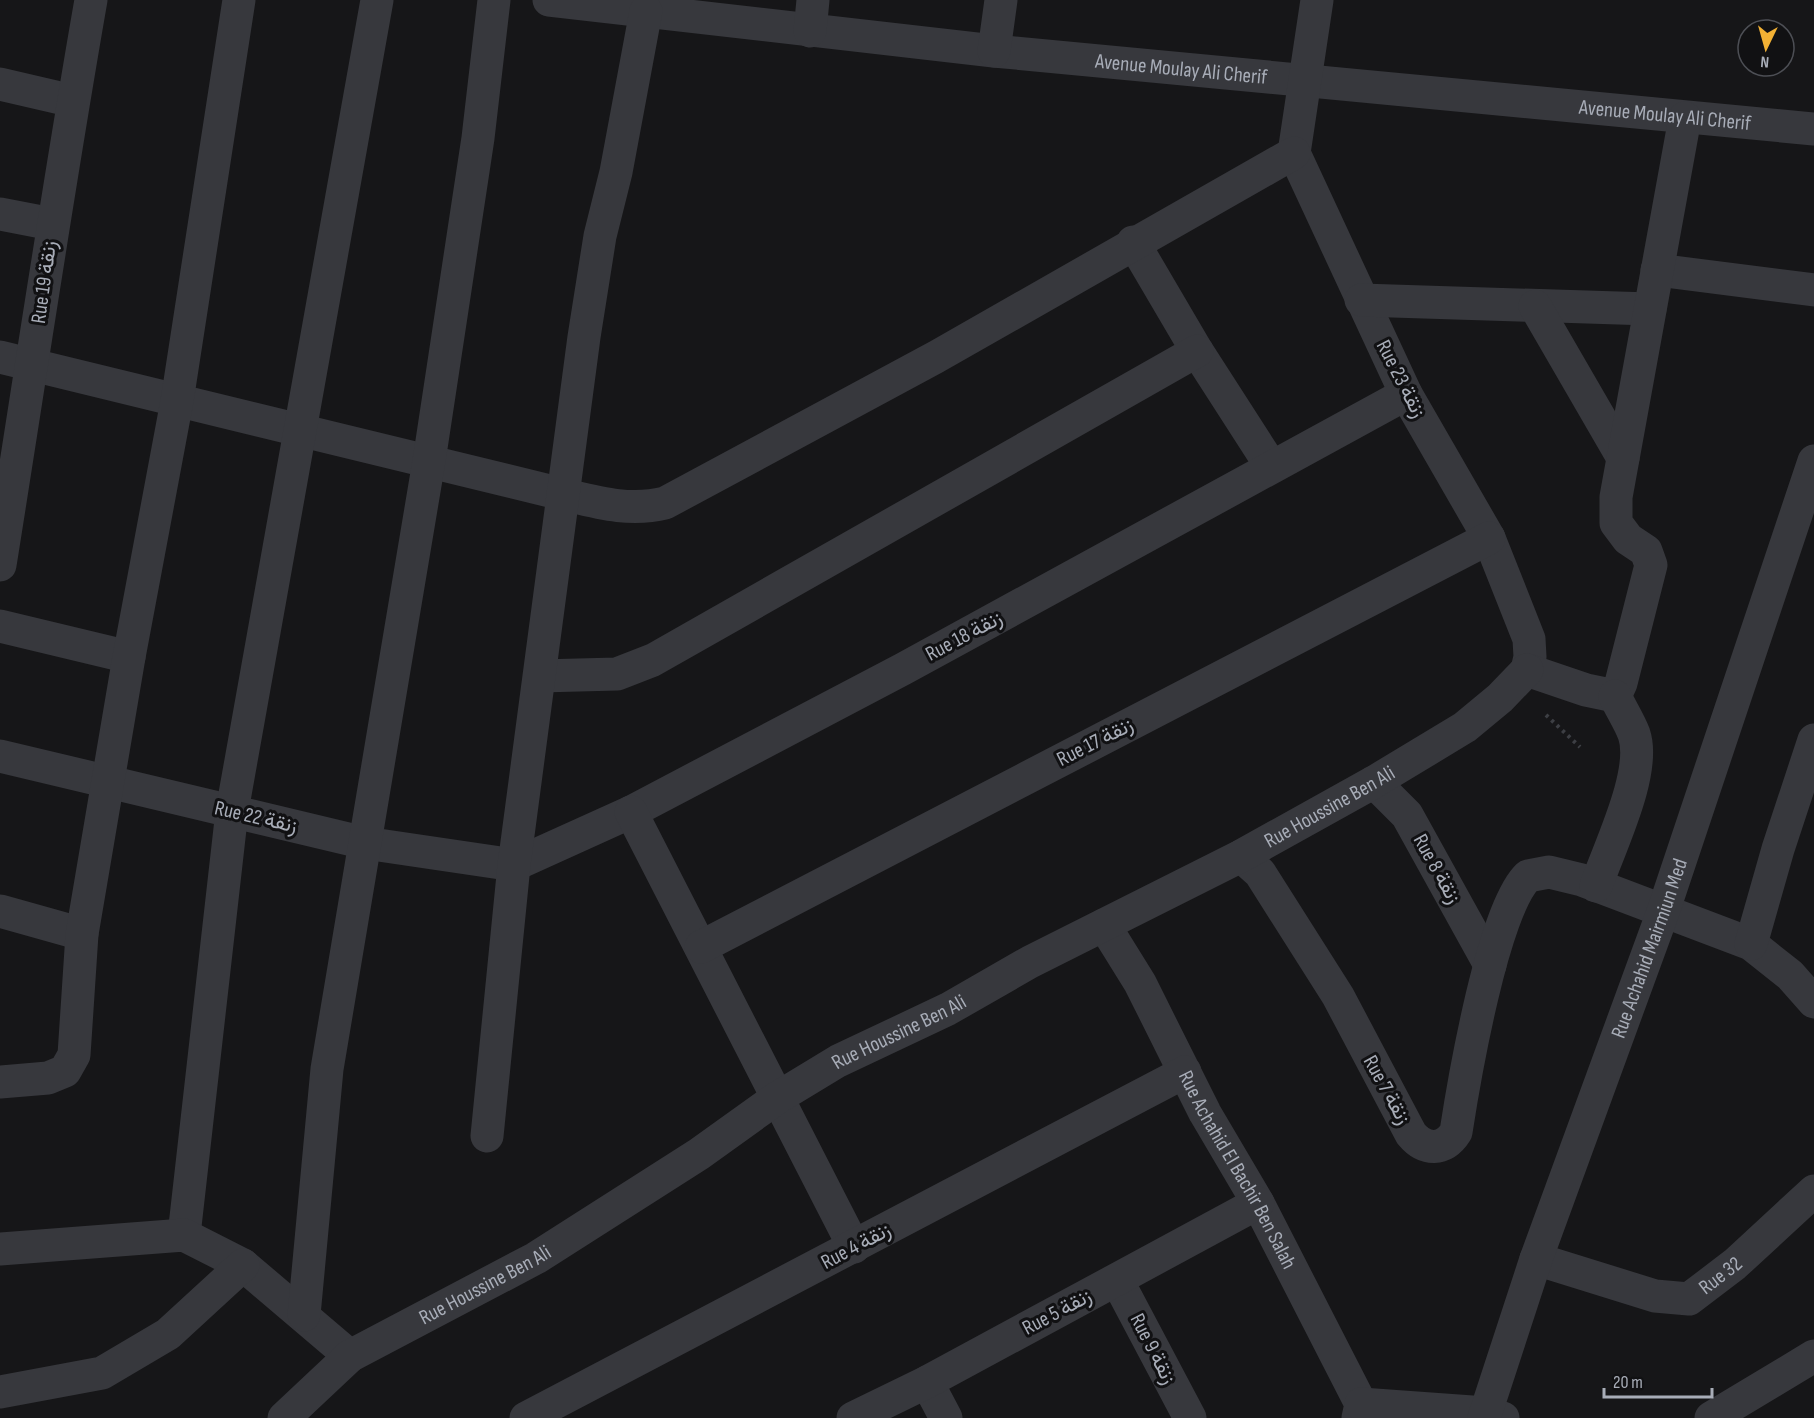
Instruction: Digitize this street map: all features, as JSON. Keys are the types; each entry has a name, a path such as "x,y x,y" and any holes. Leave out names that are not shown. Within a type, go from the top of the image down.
{"street":[{"name":"Rue 19 زنقة","path":"0,565 6,490 33,365 52,224 91,0"},
{"path":"0,1082 48,1078 65,1071 74,1055 82,934 129,657 177,401 239,0"},
{"path":"184,1235 232,812 377,0"},
{"path":"304,1315 327,1069 429,460 478,138 494,0"},
{"name":"Avenue Moulay Ali Cherif","path":"549,0 646,11 812,16 994,51 1814,129"},
{"path":"994,51 1001,0"},
{"path":"0,357 562,494 622,507 643,508 664,503 936,357 1133,242 1294,153 1317,0"},
{"path":"487,1136 514,865 562,494 600,236 616,172 646,11"},
{"path":"0,84 73,101"},
{"path":"1615,696 1621,683 1651,565 1646,551 1628,539 1616,523 1616,497 1685,118"},
{"name":"Rue 23 زنقة","path":"1294,153 1406,394 1489,538 1529,639 1530,657 1527,670"},
{"path":"0,214 52,224"},
{"path":"1133,242 1197,351 1271,466"},
{"path":"1657,270 1814,290"},
{"path":"1361,300 1650,309"},
{"path":"1536,306 1623,458"},
{"path":"540,676 617,674 653,660 1197,351"},
{"name":"Rue 18 زنقة","path":"514,865 631,812 903,669 1406,394"},
{"name":"Rue Achahid Mairmiun Med","path":"1491,1416 1536,1259 1802,537 1811,469"},
{"name":"Rue 17 زنقة","path":"701,947 1489,538"},
{"path":"0,626 129,657"},
{"path":"1527,670 1586,690 1615,696"},
{"name":"Rue Houssine Ben Ali","path":"284,1418 350,1356 536,1258 699,1154 777,1098 838,1061 948,1009 1104,925 1241,856 1374,782 1466,727 1500,698 1527,670"},
{"path":"1596,886 1628,795 1636,763 1635,735 1615,696"},
{"path":"1751,944 1778,849 1814,740"},
{"name":"Rue 22 زنقة","path":"0,756 365,843 514,865"},
{"name":"Rue 8 زنقة","path":"1374,782 1407,815 1490,965"},
{"path":"631,812 854,1247"},
{"name":"Rue 7 زنقة","path":"1241,856 1260,873 1338,996 1411,1134 1417,1142 1430,1147 1437,1148 1446,1143 1456,1132 1490,965 1515,893 1528,876 1549,872 1596,886 1751,944 1790,975 1814,1002"},
{"path":"0,911 82,934"},
{"name":"Rue Achahid El Bachir Ben Salah","path":"1104,925 1140,983 1205,1113 1258,1203 1359,1411"},
{"name":"Rue 4 زنقة","path":"526,1418 1185,1072"},
{"name":"Rue 32","path":"1536,1259 1655,1296 1689,1299 1735,1264 1814,1191"},
{"name":"Rue 5 زنقة","path":"853,1418 927,1382 1258,1203"},
{"path":"0,1249 184,1235 243,1265 350,1356"},
{"path":"0,1392 102,1373 168,1334 243,1265"},
{"name":"Rue 9 زنقة","path":"1118,1280 1178,1414"},
{"path":"1711,1418 1814,1356"},
{"path":"927,1382 946,1418"},
{"path":"1359,1411 1491,1416"}]}
